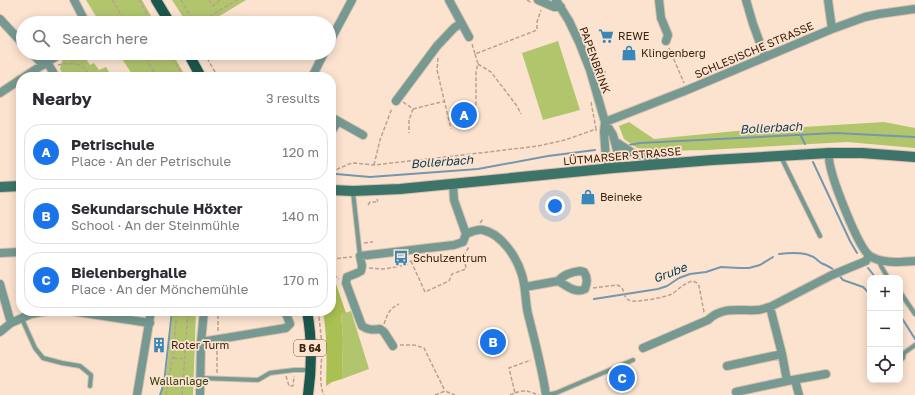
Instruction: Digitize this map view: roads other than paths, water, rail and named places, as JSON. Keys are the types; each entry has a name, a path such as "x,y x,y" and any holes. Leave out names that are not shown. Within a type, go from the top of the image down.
{"main road":[{"path":"156,0 166,16"},
{"path":"192,60 198,72"},
{"name":"LÜTMARSER STRASSE","path":"336,190 353,191 453,184 661,164 829,153 862,153 915,157"},
{"path":"0,187 16,186"},
{"name":"B 64","path":"308,316 310,370 309,390"}],"street":[{"path":"74,0 82,16"},
{"path":"336,31 352,0"},
{"path":"449,0 469,38"},
{"name":"PAPENBRINK","path":"556,0 569,21 579,42 590,70 605,122 614,135 619,158 613,168 606,160 604,137 605,122"},
{"path":"659,0 662,18 668,35 666,41"},
{"path":"746,0 765,57"},
{"path":"828,0 832,30"},
{"path":"541,2 554,7 561,7"},
{"name":"SCHLESISCHE STRASSE","path":"605,122 865,17 915,10"},
{"path":"0,19 16,36"},
{"path":"398,100 438,46 454,28 461,23"},
{"path":"41,60 52,72"},
{"path":"32,72 52,60"},
{"path":"314,72 320,60"},
{"path":"0,93 16,82"},
{"path":"336,120 363,135"},
{"name":"PAPENBRINK","path":"616,142 636,155 649,157 661,164"},
{"path":"829,153 830,165 836,186 861,245 869,255 879,260 892,262 915,261"},
{"path":"393,346 382,330 366,329 362,326 346,283 347,277 361,271 362,266 358,256 454,245 463,242 466,234 454,200 453,184"},
{"path":"466,234 473,231 482,230 493,234 506,245 515,259 522,274 527,307 547,395"},
{"path":"0,253 16,252"},
{"path":"643,348 708,320 714,314 730,310 759,310 770,307 832,275 866,261 869,255"},
{"path":"525,287 558,281 561,277 571,272 580,271 584,272 587,276 585,289 582,291 572,289 558,281"},
{"path":"0,284 11,324"},
{"path":"770,307 782,354 791,380 799,395"},
{"path":"0,332 11,324 27,316"},
{"path":"104,316 150,323"},
{"path":"137,395 151,316"},
{"path":"200,395 204,316"},
{"path":"202,342 286,328 290,324 287,316"},
{"path":"727,366 782,354"},
{"path":"736,392 826,374"},
{"path":"309,390 314,395"}],"lane":[{"path":"336,129 341,122"},
{"path":"782,156 783,161 820,236"},
{"path":"353,191 358,256"},
{"path":"879,260 886,275"},
{"path":"903,296 915,314"},
{"path":"22,319 35,348 43,358 62,364 80,366 91,375 90,386"},
{"path":"903,358 904,353 915,345"},
{"path":"547,395 556,393 633,360"},
{"path":"201,378 258,380 270,373 310,370"}],"waterway":[{"name":"Bollerbach","path":"629,145 640,143 835,133 915,137"},
{"path":"801,136 805,144"},
{"name":"Bollerbach","path":"336,174 370,177 478,169 548,156 595,150"},
{"path":"813,162 857,253"},
{"name":"Grube","path":"779,254 795,253 808,255 814,257 835,271"},
{"name":"Grube","path":"594,299 658,289 690,274 706,272 721,267 749,268 760,265 773,257"},
{"path":"868,268 874,275"},
{"name":"Grube","path":"838,274 843,280 863,287 867,291"},
{"path":"160,395 164,383 171,316"},
{"name":"Grube","path":"903,320 915,339"}],"place":[{"name":"REWE","path":"606,36"},
{"name":"Klingenberg","path":"629,53"},
{"name":"Petrischule","path":"464,115"},
{"name":"Beineke","path":"588,197"},
{"name":"Schulzentrum","path":"401,258"},
{"name":"Sekundarschule Höxter","path":"493,342"},
{"name":"Roter Turm","path":"159,345"},
{"name":"Bielenberghalle","path":"622,378"}],"park label":[{"name":"Wallanlage","path":"179,381"}]}
